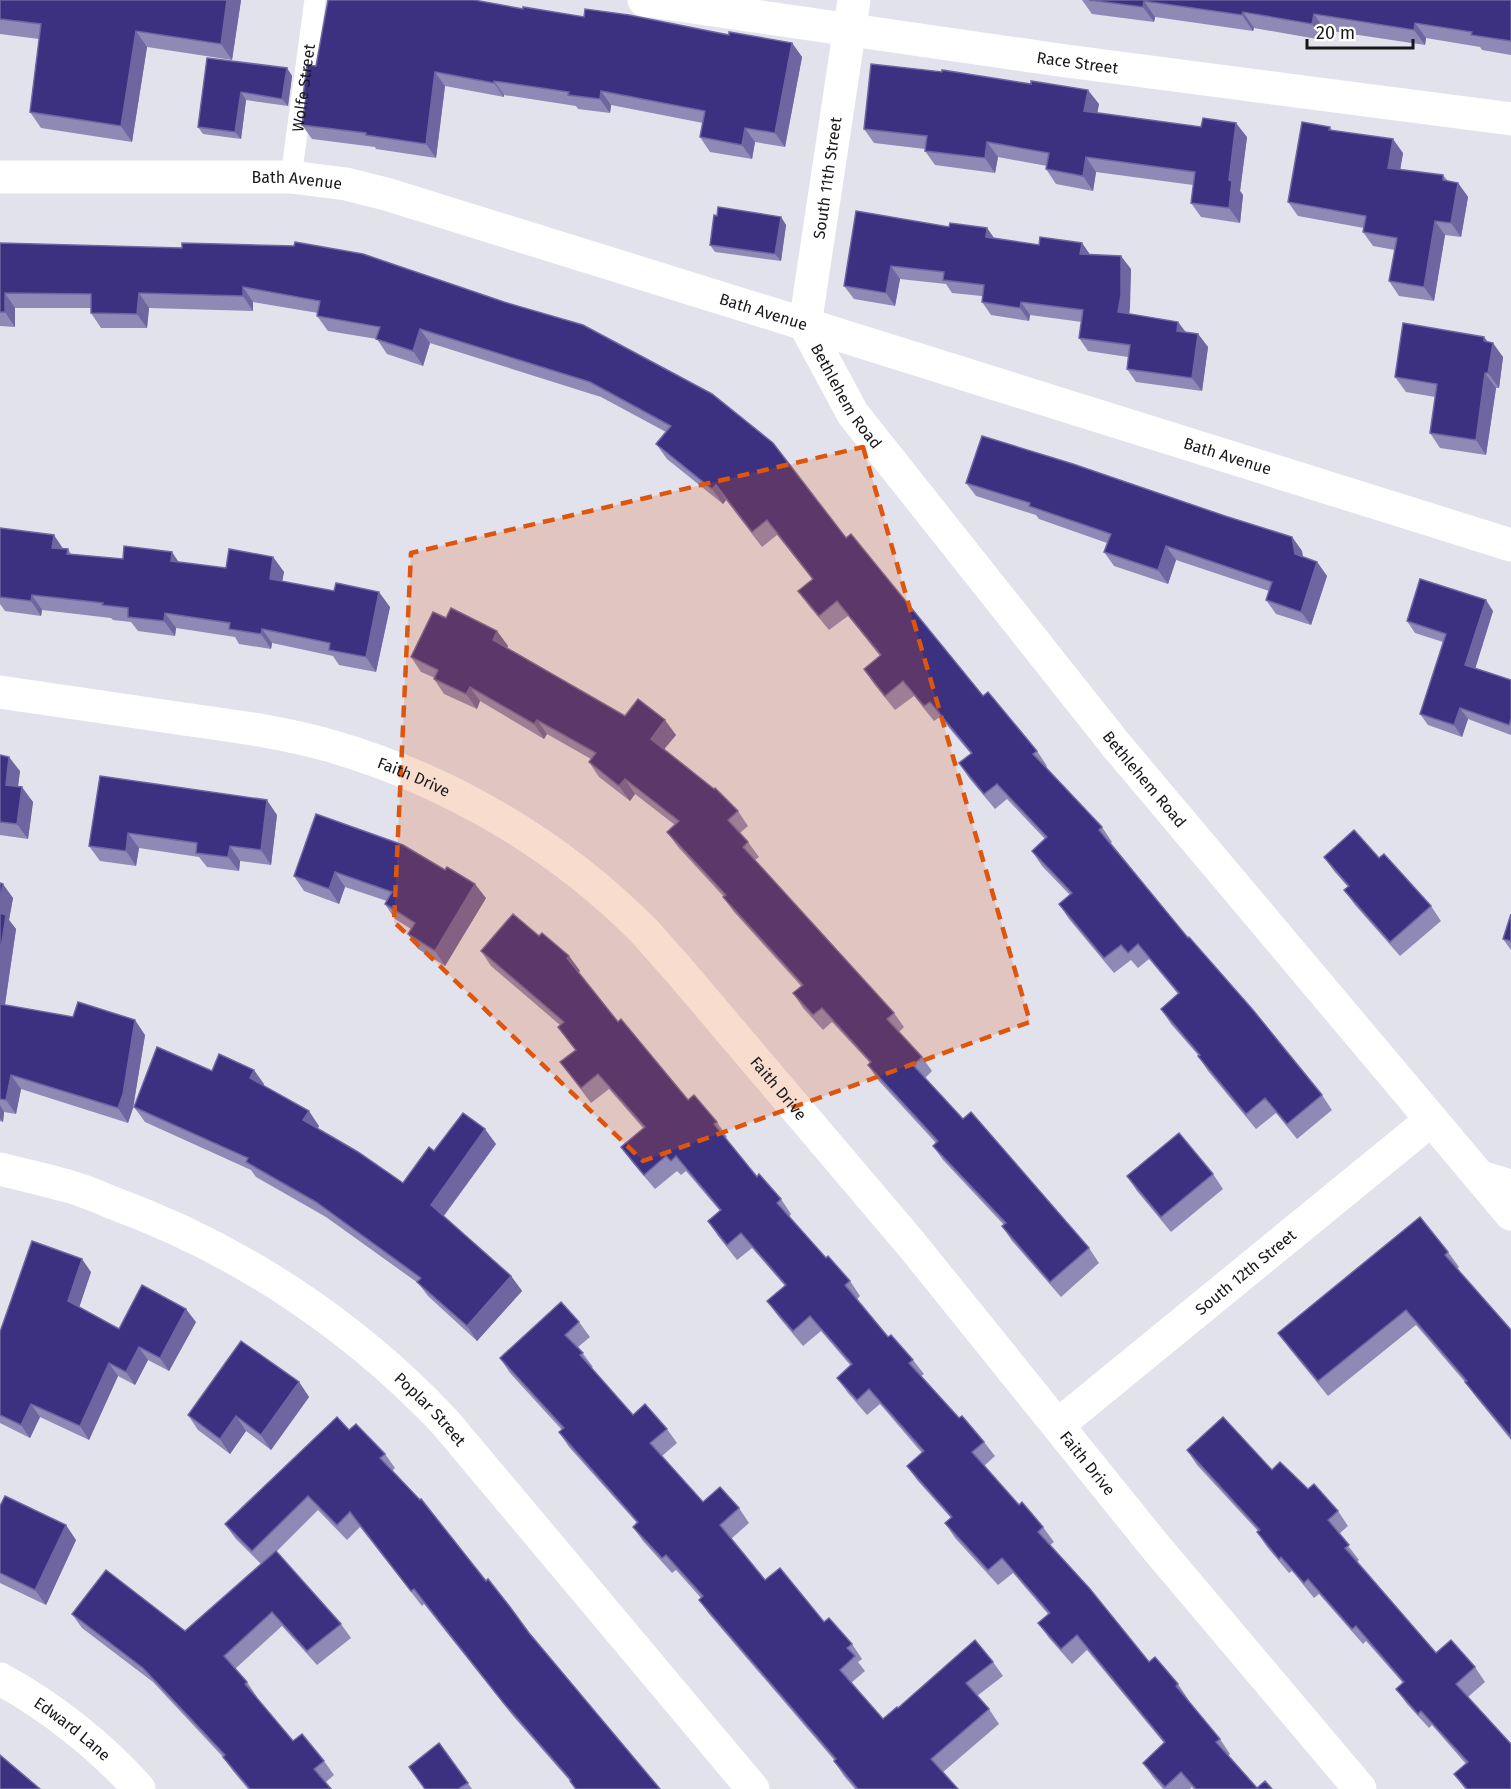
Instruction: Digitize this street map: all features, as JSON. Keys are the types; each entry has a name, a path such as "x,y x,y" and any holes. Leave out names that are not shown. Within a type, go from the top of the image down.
{"street":[{"name":"Race Street","path":"644,0 851,15 1071,62 1511,119"},
{"name":"South 11th Street","path":"805,325 851,15"},
{"name":"Bath Avenue","path":"0,177 291,177 346,184 386,194 1164,435 1511,546"},
{"name":"Bethlehem Road","path":"805,325 853,414 1116,745 1511,1214"},
{"name":"Faith Drive","path":"0,692 259,730 330,746 399,769 464,799 527,835 588,880 657,946 905,1236 1154,1545 1360,1789"},
{"name":"South 12th Street","path":"1058,1425 1431,1120"},
{"name":"Poplar Street","path":"0,1169 71,1187 156,1218 237,1258 311,1305 380,1360 444,1421 753,1789"},
{"name":"Edward Lane","path":"0,1678 64,1720 124,1772 139,1789"}],"lane":[{"name":"Wolfe Street","path":"291,177 315,0"},
{"path":"1472,1168 1511,1180"}],"highlighted area":[{"path":"863,447 1030,1022 643,1161 394,922 411,553"}],"building":[{"path":"0,0 227,0 221,44 136,31 121,126 30,112 41,24 0,19"},
{"path":"328,0 474,0 584,17 585,9 629,15 729,35 729,32 792,43 775,133 745,128 742,145 700,137 705,111 601,91 600,99 568,95 569,92 494,81 494,83 435,72 426,144 302,125 307,65 316,66"},
{"path":"1089,0 1511,0 1511,41 1415,23 1414,30 1314,14 1312,24 1243,12 1242,15 1144,1 1143,7"},
{"path":"207,58 287,68 282,99 241,92 235,132 198,127"},
{"path":"871,64 942,72 942,70 1088,90 1084,111 1201,127 1203,118 1236,123 1229,180 1232,181 1229,208 1191,203 1195,172 1086,157 1083,176 1046,169 1049,153 987,142 985,158 925,151 927,136 864,129"},
{"path":"1302,122 1330,127 1329,130 1393,139 1388,168 1443,175 1443,180 1458,183 1451,223 1435,221 1424,287 1389,281 1397,238 1363,232 1366,216 1288,202"},
{"path":"718,207 781,217 775,254 710,245 714,215 717,216"},
{"path":"856,211 949,227 950,223 987,228 986,237 1039,245 1040,237 1082,243 1080,254 1121,256 1121,295 1118,312 1178,322 1177,331 1198,334 1192,378 1127,369 1130,345 1079,338 1083,310 1021,302 1020,308 982,302 984,285 943,280 944,272 891,266 886,293 844,286"},
{"path":"295,242 363,254 504,302 583,325 712,394 773,443 846,538 851,534 983,696 988,692 1037,751 1033,754 1102,827 1099,830 1188,938 1253,1010 1322,1095 1287,1124 1265,1098 1246,1114 1161,1009 1179,993 1138,944 1128,953 1121,945 1104,958 1059,904 1072,893 1032,851 1047,837 997,784 984,794 959,763 972,753 930,702 924,706 903,681 885,696 864,669 881,655 837,601 819,616 798,591 813,579 767,520 752,532 716,485 712,489 656,444 671,426 590,382 420,329 413,351 376,339 380,327 317,316 320,301 243,287 243,296 139,293 137,314 91,313 91,294 5,293 5,312 0,312 0,243 182,248 182,243 294,246"},
{"path":"1403,323 1484,337 1484,341 1493,343 1488,373 1485,373 1476,440 1430,433 1437,384 1395,377"},
{"path":"982,436 1292,537 1295,554 1317,562 1301,612 1266,600 1272,582 1166,546 1158,570 1104,552 1111,534 1029,506 1030,503 966,483"},
{"path":"0,528 54,535 52,548 68,549 67,554 123,559 124,546 172,552 171,561 226,568 229,549 273,557 270,579 334,591 336,583 379,592 366,657 329,650 330,643 262,629 261,634 229,629 230,623 165,613 164,621 128,617 128,608 102,605 103,603 32,595 31,601 0,597"},
{"path":"1420,579 1486,600 1465,665 1511,680 1509,725 1460,708 1454,725 1420,714 1446,634 1407,621"},
{"path":"451,608 497,631 493,640 625,716 638,699 665,720 651,739 715,788 738,811 728,820 748,842 743,847 894,1013 887,1019 922,1057 913,1065 963,1119 971,1112 1089,1248 1050,1282 1002,1226 1006,1223 933,1146 938,1141 868,1065 871,1062 822,1008 813,1015 793,993 803,985 723,897 726,895 667,832 679,821 625,779 619,786 589,762 596,753 537,720 534,724 470,687 466,694 434,679 438,670 411,657 433,612 446,618"},
{"path":"0,755 9,757 6,785 22,787 17,824 0,822"},
{"path":"100,776 267,800 261,850 230,846 228,857 196,853 197,843 128,833 126,851 89,846"},
{"path":"316,814 403,845 445,870 447,867 475,884 435,951 408,934 415,923 385,904 392,892 335,872 329,889 294,876"},
{"path":"1354,830 1379,858 1384,854 1431,906 1390,942 1344,890 1349,886 1324,857"},
{"path":"0,883 3,884 0,901"},
{"path":"0,913 6,915 0,955"},
{"path":"513,914 539,936 542,933 569,956 567,958 618,1022 621,1019 688,1100 694,1095 717,1122 714,1124 757,1177 759,1174 781,1199 777,1203 826,1258 828,1256 850,1281 845,1285 888,1337 891,1335 913,1360 909,1363 959,1418 962,1416 984,1442 972,1452 1019,1505 1022,1502 1043,1527 1038,1532 1090,1589 1149,1662 1155,1657 1220,1739 1216,1742 1257,1788 1265,1781 1272,1789 1196,1789 1181,1772 1165,1787 1143,1763 1165,1742 1077,1635 1061,1649 1038,1623 1050,1613 1002,1558 988,1570 945,1523 952,1517 907,1466 924,1451 869,1389 857,1400 837,1378 852,1364 810,1316 793,1331 767,1301 786,1285 741,1233 727,1245 708,1221 721,1210 676,1156 671,1161 666,1156 644,1175 621,1147 645,1127 598,1074 581,1088 560,1062 576,1050 558,1027 564,1022 481,951"},
{"path":"1511,914 1511,941 1503,939"},
{"path":"78,1002 135,1020 123,1094 118,1108 11,1075 6,1100 0,1099 0,1004 73,1017"},
{"path":"157,1047 212,1071 219,1054 254,1070 250,1078 309,1111 303,1120 358,1152 403,1183 429,1147 434,1151 463,1113 485,1129 431,1205 511,1276 467,1326 417,1282 421,1278 316,1202 246,1162 248,1158 134,1107"},
{"path":"1179,1133 1213,1174 1161,1217 1127,1176"},
{"path":"1420,1217 1448,1252 1445,1255 1511,1330 1511,1437 1406,1310 1318,1381 1278,1333"},
{"path":"32,1241 82,1259 68,1301 119,1329 142,1285 186,1309 160,1358 139,1347 126,1372 109,1363 80,1426 31,1404 21,1425 0,1415 0,1332"},
{"path":"561,1302 579,1322 565,1335 583,1353 580,1355 633,1415 645,1404 667,1429 650,1443 703,1502 720,1487 739,1508 720,1525 765,1580 780,1568 824,1622 829,1618 852,1644 847,1648 855,1656 840,1670 883,1719 975,1640 993,1662 966,1683 989,1709 931,1759 958,1789 858,1789 834,1761 836,1759 699,1600 703,1596 666,1555 662,1558 633,1527 638,1522 559,1432 564,1428 500,1358"},
{"path":"241,1341 299,1382 261,1435 236,1416 220,1439 188,1415"},
{"path":"337,1417 349,1430 356,1424 385,1454 380,1458 421,1499 486,1581 488,1579 529,1633 660,1789 576,1789 571,1780 503,1702 414,1589 411,1591 350,1512 337,1525 308,1496 252,1551 225,1524"},
{"path":"1223,1417 1272,1470 1280,1462 1308,1489 1314,1484 1338,1511 1328,1520 1349,1545 1345,1548 1436,1653 1451,1640 1475,1667 1456,1684 1511,1744 1511,1789 1467,1789 1454,1774 1468,1762 1421,1711 1418,1714 1396,1689 1404,1682 1356,1626 1352,1629 1308,1579 1304,1583 1281,1557 1279,1559 1257,1532 1260,1530 1187,1450"},
{"path":"5,1496 66,1525 35,1590 0,1573 0,1506"},
{"path":"276,1551 341,1624 307,1651 272,1612 224,1656 293,1741 302,1734 324,1761 314,1769 331,1789 250,1789 223,1757 225,1755 143,1668 72,1614 106,1570 185,1631"},
{"path":"439,1743 468,1783 458,1789 425,1789 409,1767"},
{"path":"0,1755 40,1789 0,1789"}]}
